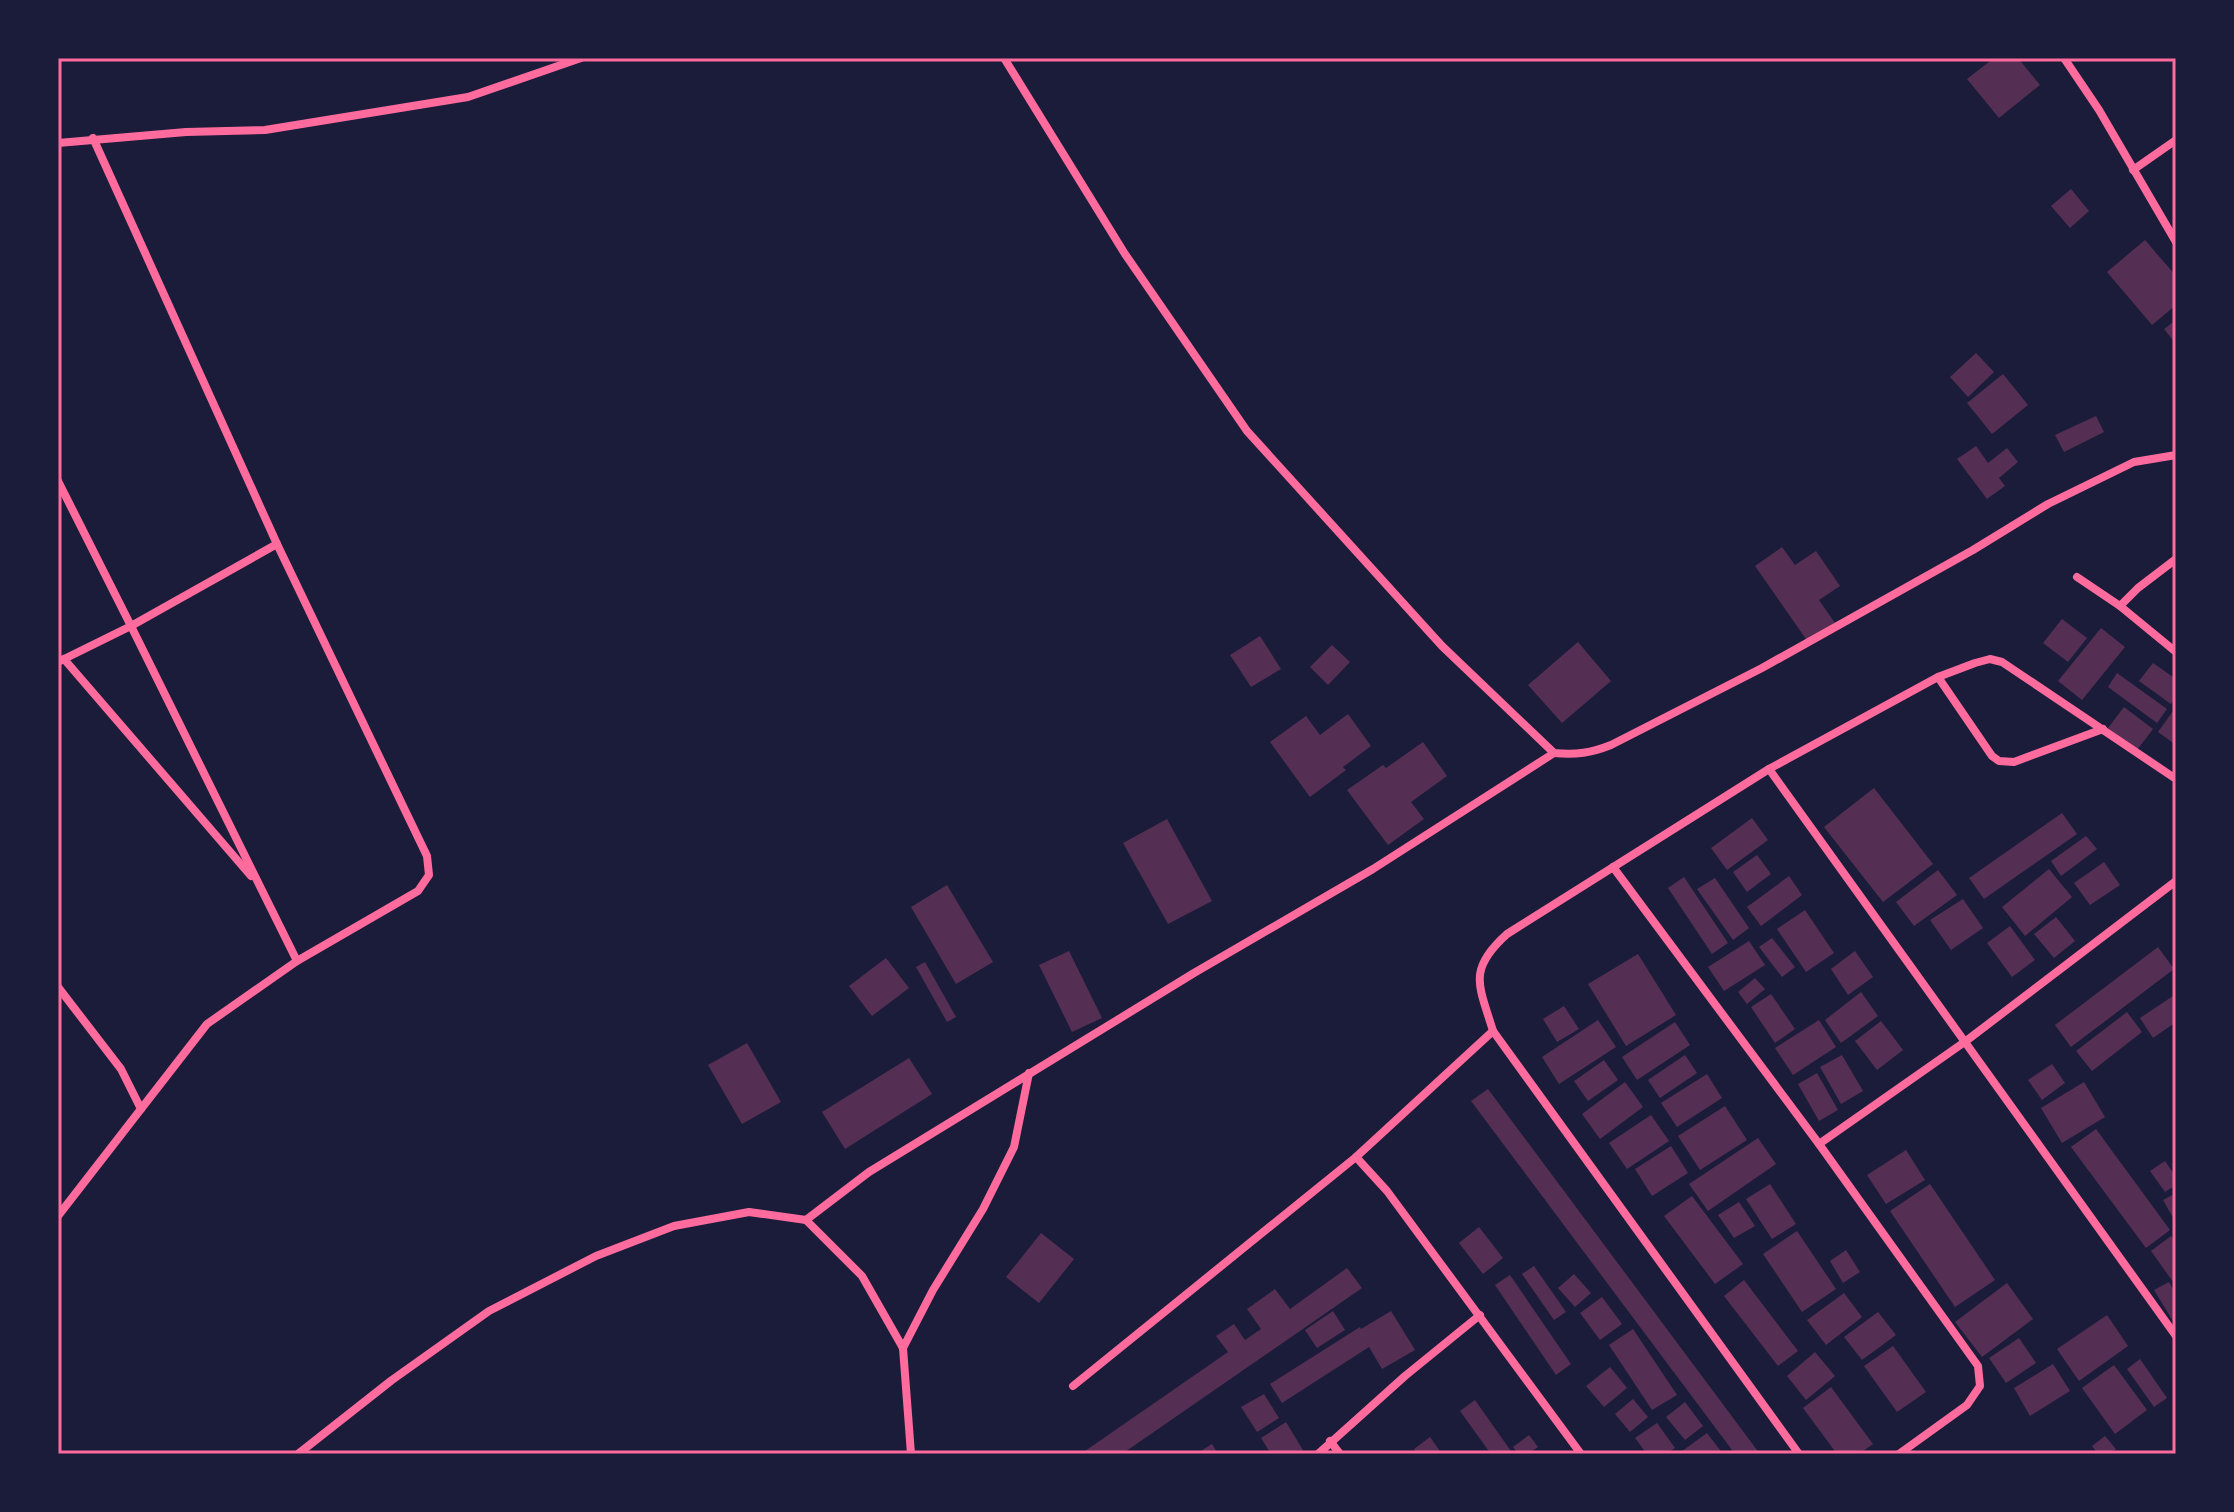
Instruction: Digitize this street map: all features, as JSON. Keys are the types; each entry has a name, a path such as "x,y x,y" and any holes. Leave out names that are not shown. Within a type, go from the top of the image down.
{"street":[{"path":"58,143 93,138 265,130 468,97 581,58"},
{"path":"1004,58 1125,254 1247,431 1442,646 1554,753 1590,753 1611,745 1762,668 1973,550 2048,504 2134,462 2176,455"},
{"path":"2064,58 2099,110 2176,242"},
{"path":"58,1216 207,1024 297,961 418,891 429,875 427,856 277,544 93,138"},
{"path":"2133,170 2176,140"},
{"path":"58,481 297,961"},
{"path":"259,886 61,660 131,626 277,544"},
{"path":"2120,606 2176,559"},
{"path":"2077,577 2120,606 2176,652"},
{"path":"1799,1454 1493,1031 1480,981 1480,965 1490,949 1507,934 1769,769 1938,677 1975,663 1990,659 2002,662 2176,779"},
{"path":"1938,677 1992,756 1999,761 2014,762 2103,729"},
{"path":"806,1220 869,1172 1194,973 1373,869 1554,753"},
{"path":"1769,769 2176,1336"},
{"path":"1613,867 1819,1144 1978,1366 1980,1386 1967,1405 1899,1454"},
{"path":"1819,1144 1966,1041 2176,881"},
{"path":"58,987 121,1069 141,1109"},
{"path":"1073,1386 1356,1157 1493,1031"},
{"path":"903,1348 933,1290 983,1209 1014,1147 1029,1073"},
{"path":"1356,1157 1387,1191 1581,1454"},
{"path":"298,1454 392,1380 489,1311 596,1256 674,1226 749,1212 806,1220 862,1276 903,1348 911,1454"},
{"path":"1318,1454 1480,1315"},
{"path":"1330,1441 1340,1454"}],"building":[{"path":"1994,58 2018,58 2040,85 1999,118 1967,79"},
{"path":"2071,189 2089,211 2070,228 2051,206"},
{"path":"2145,240 2176,276 2176,305 2152,325 2107,272"},
{"path":"2176,320 2176,344 2164,329"},
{"path":"1976,353 1994,372 1968,397 1950,377"},
{"path":"2003,374 2028,405 1992,434 1967,403"},
{"path":"2096,416 2104,432 2064,452 2055,435"},
{"path":"1976,446 1988,463 2007,448 2018,462 1999,478 2005,486 1987,499 1957,459"},
{"path":"1782,547 1795,565 1816,551 1840,586 1819,600 1835,623 1808,642 1755,566"},
{"path":"2062,619 2087,638 2068,662 2043,643"},
{"path":"2101,628 2125,647 2082,700 2058,681"},
{"path":"1260,636 1281,669 1251,687 1230,655"},
{"path":"1578,642 1611,681 1562,723 1528,685"},
{"path":"1332,645 1350,662 1328,685 1310,667"},
{"path":"2153,663 2176,679 2176,696 2171,704 2139,681"},
{"path":"2117,673 2167,709 2157,723 2108,687"},
{"path":"2124,707 2153,729 2137,750 2108,728"},
{"path":"2173,711 2176,713 2176,745 2158,732"},
{"path":"1348,714 1371,746 1310,797 1270,742 1306,716 1320,735"},
{"path":"1423,742 1447,776 1411,802 1424,819 1388,845 1347,790"},
{"path":"1874,788 1933,864 1883,902 1824,827"},
{"path":"2062,813 2077,834 1984,899 1969,878"},
{"path":"1752,818 1768,840 1727,870 1711,848"},
{"path":"1167,819 1212,901 1168,924 1123,843"},
{"path":"2086,836 2097,849 2061,876 2051,861"},
{"path":"1757,855 1771,874 1747,892 1733,872"},
{"path":"2104,862 2120,885 2090,905 2074,883"},
{"path":"2049,869 2072,897 2025,936 2002,907"},
{"path":"1938,870 1957,895 1914,926 1896,902"},
{"path":"1789,876 1802,895 1761,926 1747,907"},
{"path":"1684,877 1728,943 1712,954 1668,888"},
{"path":"1715,878 1749,928 1733,940 1697,889"},
{"path":"947,885 993,962 956,984 911,907"},
{"path":"1963,899 1983,928 1951,950 1930,920"},
{"path":"1805,910 1834,953 1806,972 1777,929"},
{"path":"2056,917 2075,941 2054,958 2034,934"},
{"path":"2010,926 2035,960 2012,977 1987,943"},
{"path":"1772,938 1795,967 1782,977 1759,947"},
{"path":"1749,941 1765,965 1724,991 1708,967"},
{"path":"2158,947 2174,969 2071,1047 2055,1025"},
{"path":"1069,951 1102,1018 1072,1032 1039,965"},
{"path":"1855,951 1873,977 1848,995 1831,969"},
{"path":"1638,954 1676,1015 1626,1046 1588,984"},
{"path":"886,958 909,988 872,1016 849,986"},
{"path":"925,962 956,1017 947,1022 916,967"},
{"path":"1755,978 1765,989 1747,1004 1738,992"},
{"path":"1861,992 1878,1016 1841,1043 1825,1020"},
{"path":"1771,994 1795,1029 1775,1043 1751,1007"},
{"path":"2173,996 2176,1001 2176,1022 2153,1038 2140,1018"},
{"path":"1564,1006 1579,1029 1557,1042 1543,1019"},
{"path":"2127,1012 2142,1032 2092,1071 2076,1051"},
{"path":"1598,1020 1616,1047 1559,1084 1542,1057"},
{"path":"1819,1020 1836,1047 1793,1075 1775,1048"},
{"path":"1881,1021 1903,1050 1877,1070 1855,1041"},
{"path":"1675,1022 1690,1045 1637,1080 1622,1057"},
{"path":"747,1043 781,1102 742,1124 708,1065"},
{"path":"1685,1055 1697,1073 1660,1098 1648,1080"},
{"path":"1842,1055 1863,1091 1841,1104 1820,1067"},
{"path":"909,1058 932,1094 845,1149 822,1112"},
{"path":"1604,1060 1618,1080 1588,1101 1574,1081"},
{"path":"2052,1064 2065,1083 2042,1100 2028,1080"},
{"path":"1817,1073 1838,1110 1819,1121 1798,1084"},
{"path":"1707,1074 1722,1098 1677,1127 1661,1103"},
{"path":"1625,1082 1643,1107 1600,1139 1582,1114"},
{"path":"2084,1082 2105,1117 2062,1143 2041,1108"},
{"path":"1488,1089 1760,1454 1735,1454 1471,1101"},
{"path":"1725,1106 1747,1140 1700,1170 1678,1136"},
{"path":"1651,1115 1669,1141 1627,1169 1609,1143"},
{"path":"2096,1129 2170,1230 2146,1248 2071,1147"},
{"path":"1758,1138 1776,1164 1708,1211 1689,1184"},
{"path":"1671,1146 1688,1173 1652,1196 1635,1169"},
{"path":"1906,1150 1925,1180 1886,1204 1867,1175"},
{"path":"2165,1161 2176,1177 2176,1185 2165,1192 2150,1171"},
{"path":"1770,1184 1796,1224 1772,1239 1746,1199"},
{"path":"1930,1184 1995,1280 1955,1307 1890,1211"},
{"path":"2176,1193 2176,1223 2163,1200"},
{"path":"1692,1196 1743,1264 1715,1284 1664,1216"},
{"path":"1739,1202 1755,1226 1734,1238 1718,1215"},
{"path":"1479,1227 1503,1258 1483,1274 1459,1243"},
{"path":"1797,1231 1836,1289 1802,1312 1763,1254"},
{"path":"1041,1233 1074,1259 1039,1303 1006,1277"},
{"path":"2171,1236 2176,1242 2176,1286 2151,1251"},
{"path":"1846,1250 1860,1272 1843,1283 1830,1261"},
{"path":"1534,1266 1566,1312 1554,1320 1522,1274"},
{"path":"1347,1268 1362,1288 1122,1454 1087,1454 1085,1451 1228,1352 1216,1336 1234,1324 1245,1340 1261,1329 1247,1309 1275,1289 1290,1309"},
{"path":"1574,1274 1591,1293 1575,1307 1558,1288"},
{"path":"1510,1275 1571,1364 1556,1375 1495,1285"},
{"path":"1744,1280 1798,1351 1778,1366 1724,1296"},
{"path":"2169,1282 2176,1294 2176,1326 2154,1290"},
{"path":"2007,1283 2033,1319 1982,1357 1955,1322"},
{"path":"1844,1293 1862,1317 1826,1345 1807,1320"},
{"path":"1602,1297 1622,1324 1600,1340 1580,1313"},
{"path":"1333,1311 1345,1330 1317,1348 1305,1330"},
{"path":"1391,1311 1415,1350 1382,1369 1369,1347 1282,1403 1270,1384"},
{"path":"1878,1312 1896,1335 1862,1360 1844,1337"},
{"path":"2107,1315 2128,1346 2079,1381 2057,1349"},
{"path":"1633,1329 1677,1395 1652,1410 1609,1345"},
{"path":"2019,1338 2036,1363 2006,1383 1989,1358"},
{"path":"1893,1346 1926,1392 1897,1412 1864,1366"},
{"path":"1815,1352 1835,1376 1806,1400 1787,1376"},
{"path":"2140,1359 2167,1398 2154,1407 2127,1369"},
{"path":"2053,1364 2070,1391 2030,1416 2014,1388"},
{"path":"2114,1365 2147,1410 2115,1434 2082,1388"},
{"path":"1610,1367 1627,1388 1604,1407 1586,1386"},
{"path":"1831,1387 1873,1444 1859,1454 1837,1454 1803,1408"},
{"path":"1264,1394 1279,1418 1257,1432 1241,1407"},
{"path":"1633,1399 1648,1417 1630,1432 1615,1414"},
{"path":"1475,1400 1513,1454 1491,1454 1460,1411"},
{"path":"1685,1402 1703,1426 1685,1440 1666,1417"},
{"path":"1286,1422 1303,1450 1297,1454 1271,1454 1261,1438"},
{"path":"1657,1423 1675,1448 1666,1454 1647,1454 1635,1438"},
{"path":"1707,1433 1723,1454 1678,1454"},
{"path":"1529,1435 1538,1447 1528,1454 1518,1454 1513,1447"},
{"path":"2105,1436 2116,1449 2110,1454 2098,1454 2092,1446"},
{"path":"1430,1437 1442,1454 1417,1454 1414,1449"},
{"path":"1212,1444 1218,1454 1196,1454"}]}
